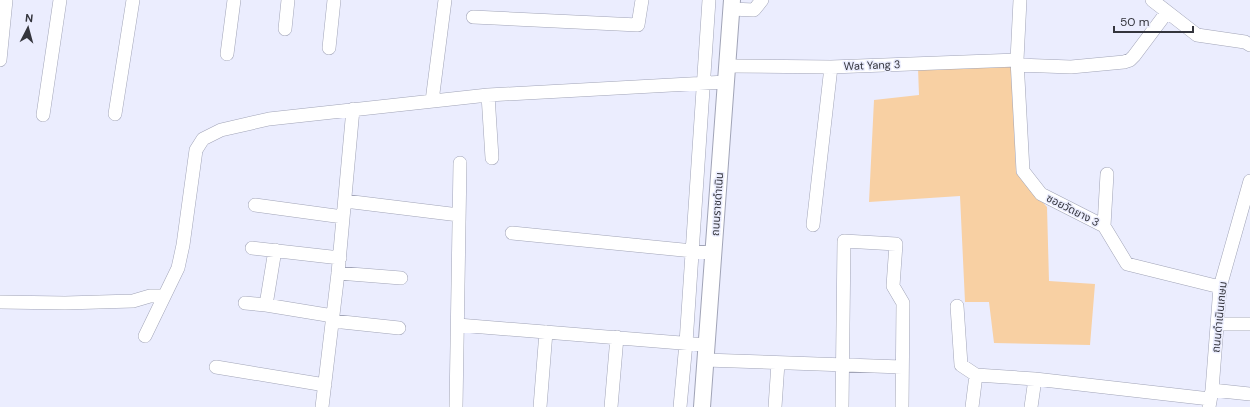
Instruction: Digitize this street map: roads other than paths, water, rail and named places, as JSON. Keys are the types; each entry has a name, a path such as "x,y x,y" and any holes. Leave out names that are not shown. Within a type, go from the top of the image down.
{"main road":[{"name":"ถนนราชดำเนิน","path":"702,407 732,4"}],"street":[{"path":"0,60 6,0"},
{"path":"43,115 60,0"},
{"path":"115,114 133,0"},
{"path":"227,54 234,0"},
{"path":"285,29 288,0"},
{"path":"329,48 334,0"},
{"path":"432,101 445,0"},
{"path":"473,17 638,25 642,0"},
{"path":"680,407 686,343 702,83 709,0"},
{"path":"732,4 754,10 762,0"},
{"name":"ซอยวัดยาง 3","path":"1020,0 1017,63 1023,171 1041,194 1104,226 1127,264 1220,287"},
{"path":"1152,0 1197,35 1245,42 1250,45"},
{"name":"Wat Yang 3","path":"727,66 1017,63 1071,67 1124,62 1130,60 1134,56 1167,12"},
{"path":"814,225 831,66"},
{"path":"145,336 178,268 183,244 196,150 203,139 221,130 269,119 488,95 726,82"},
{"path":"488,95 492,158"},
{"path":"322,407 340,258 352,109"},
{"path":"456,407 460,163"},
{"path":"1104,226 1107,174"},
{"name":"ถนนดำเนินเกษม","path":"1210,399 1220,287 1249,189"},
{"path":"345,201 460,215"},
{"path":"255,205 343,216"},
{"path":"512,233 713,253"},
{"path":"842,407 844,241 896,244 893,286 903,303 902,407"},
{"path":"252,248 340,258"},
{"path":"266,305 275,250"},
{"path":"338,273 401,278"},
{"path":"0,302 65,303 133,301 150,296 164,296"},
{"path":"246,303 266,305 333,318 399,328"},
{"path":"956,306 961,365 976,375 1035,379 1210,399 1250,394"},
{"path":"1217,324 1250,324"},
{"path":"458,325 686,343 706,352 778,363 902,367"},
{"path":"540,407 546,332"},
{"path":"611,407 618,337"},
{"path":"775,407 778,363"},
{"path":"216,367 325,385"},
{"path":"972,407 976,375"},
{"path":"1031,407 1035,379"}]}
